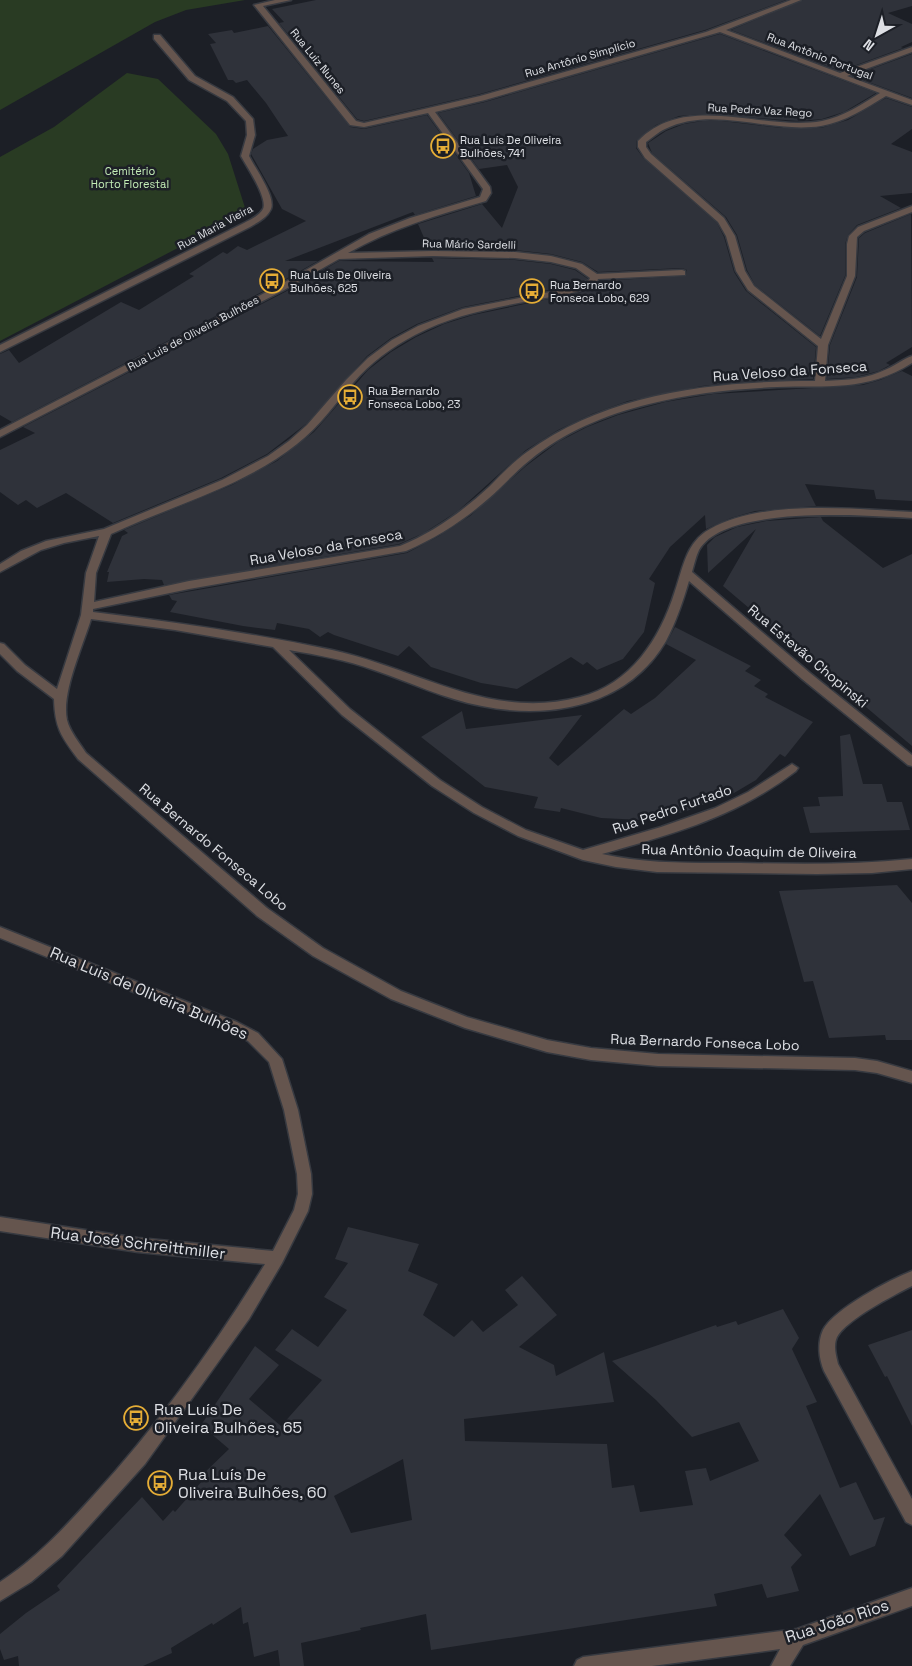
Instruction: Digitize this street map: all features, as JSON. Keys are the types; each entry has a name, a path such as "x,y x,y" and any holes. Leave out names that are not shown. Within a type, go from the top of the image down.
{"street":[{"name":"Rua Luiz Nunes","path":"287,0 258,5 353,123 364,125"},
{"name":"Rua Antônio Simplício","path":"364,125 430,112 720,30 797,0"},
{"name":"Rua Antônio Portugal","path":"720,30 912,102"},
{"name":"Rua Maria Vieira","path":"0,349 247,225 266,212 269,206 268,200 246,156 246,149 251,135 250,121 230,99 192,78 157,37"},
{"path":"841,74 912,50"},
{"name":"Rua Pedro Vaz Rego","path":"823,344 751,288 745,281 737,264 729,229 648,156 642,147 642,141 655,132 679,121 704,117 821,124 856,109 886,93"},
{"name":"Rua Luis de Oliveira Bulhões","path":"0,434 388,228 476,201 486,196 487,189 477,173 430,112"},
{"path":"820,384 823,344 847,291 851,276 852,236 861,229 912,209"},
{"name":"Rua Mário Sardelli","path":"338,256 453,253 537,258 568,263 591,272 595,277"},
{"path":"0,570 38,547 68,536 106,532 137,516 197,495 237,477 274,456 310,428 357,373 398,340 423,326 479,309 577,290 593,282 595,277 682,274"},
{"name":"Rua Veloso da Fonseca","path":"87,611 189,585 402,549 423,541 447,527 470,509 528,456 568,429 624,407 683,394 764,385 820,384 869,380 893,371 912,359"},
{"path":"87,611 332,653 364,662 466,699 507,706 544,706 574,702 612,688 634,671 652,652 666,630 695,548 701,540 725,525 760,515 803,513 912,515"},
{"name":"Rua Bernardo Fonseca Lobo","path":"106,532 92,573 87,611 60,697 61,720 67,735 82,756 262,912 318,952 396,995 464,1022 547,1046 591,1054 658,1060 855,1064 877,1067 912,1077"},
{"name":"Rua Estevão Chopinski","path":"686,572 806,676 912,762"},
{"name":"Rua Antônio Joaquim de Oliveira","path":"276,644 346,712 436,783 478,810 522,833 583,855 616,862 657,867 831,869 912,864"},
{"path":"0,647 21,668 60,697"},
{"name":"Rua Pedro Furtado","path":"583,855 671,828 737,804 759,792 792,768"},
{"name":"Rua Luis de Oliveira Bulhões","path":"0,932 232,1026 253,1037 275,1059 291,1110 304,1174 305,1194 301,1211 277,1258 243,1314 139,1458 56,1550 25,1576 0,1592"},
{"name":"Rua José Schreittmiller","path":"0,1224 101,1241 205,1253 277,1258"},
{"path":"912,1278 846,1316 830,1333 826,1347 830,1366 912,1516"},
{"name":"Rua João Rios","path":"583,1666 797,1638 912,1597"},
{"path":"780,1666 797,1638"}],"green space":[{"path":"0,0 245,0 186,10 155,22 0,110"},
{"name":"Cemitério Horto Florestal","path":"127,73 158,79 216,134 228,154 247,214 216,228 0,341 0,157 54,127"}],"building":[{"path":"316,0 786,0 705,30 480,94 364,121 357,119 279,23 284,22 272,9"},
{"path":"803,0 912,0 912,6 888,13 912,24 912,42 901,47 903,48 840,71 731,30"},
{"path":"268,26 350,127 364,129 427,115 469,173 476,196 415,215 413,212 285,261 318,261 12,422 0,415 0,354 9,350 19,363 121,302 139,310 194,276 189,274 223,252 227,254 238,246 247,250 306,221 282,209 251,154 253,149 267,140 288,136 266,103 247,80 236,83 233,80 228,80 210,44 216,43 208,34 232,30 234,33"},
{"path":"720,34 876,93 844,112 822,119 799,121 702,114 679,116 656,125 636,141 636,148 644,159 717,223 724,237 734,272 746,291 816,347 813,379 740,382 702,386 628,401 592,414 558,430 526,450 458,511 424,533 399,544 164,585 162,580 144,579 107,582 109,572 107,572 122,536 128,533 124,530 232,485 277,461 314,432 368,370 391,352 416,337 444,324 473,315 582,292 597,286 599,281 686,276 687,270 682,268 598,272 582,262 551,254 515,250 429,249 418,224 482,204 502,228 518,187 507,165 479,169 438,113 485,102"},
{"path":"912,54 912,98 852,76"},
{"path":"886,98 912,107 912,129 891,144 912,152 912,193 880,196 901,208 857,225 848,235 845,244 845,276 820,336 755,285 747,270 737,235 726,217 652,153 648,143 666,131 684,124 703,121 722,121 782,128 821,128 848,120"},
{"path":"911,214 912,347 886,363 890,365 879,371 856,377 827,379 830,345 857,277 859,238 865,233"},
{"path":"432,258 515,260 551,264 575,270 588,279 569,286 463,307 417,324 391,338 367,356 306,424 267,454 221,478 113,523 66,493 37,508 26,500 18,505 0,492 0,450 35,433 23,427 285,292 339,261 434,262"},
{"path":"902,371 912,376 912,501 876,499 874,490 805,484 816,506 755,511 731,518 706,529 705,515 670,547 649,579 655,583 644,632 623,659 597,670 587,662 583,665 571,657 517,689 481,683 431,667 409,646 398,656 328,632 320,637 309,629 277,623 275,630 170,612 177,601 172,600 169,595 407,553 439,536 470,516 526,466 558,442 587,427 618,415 665,402 713,394 863,385"},
{"path":"821,517 823,521 883,568 912,554 912,746 723,586 756,529 708,573 707,545 715,537 737,527 766,521"},
{"path":"675,627 751,666 745,671 761,680 754,686 768,694 765,697 813,722 785,757 780,754 756,780 734,793 684,812 642,820 601,818 561,808 560,812 534,808 538,797 485,787 421,737 462,711 466,729 582,715 549,758 558,766 624,709 631,714 655,698 696,660 666,644"},
{"path":"850,734 863,784 882,784 887,802 902,802 910,830 810,833 803,807 820,806 818,797 843,796 840,736"},
{"path":"897,885 912,903 912,1040 886,1040 885,1035 829,1038 813,981 804,982 779,891"},
{"path":"348,1227 419,1244 408,1271 438,1284 423,1315 454,1337 472,1320 483,1332 518,1305 505,1290 522,1276 557,1315 519,1347 554,1365 556,1376 604,1352 614,1402 464,1419 465,1441 607,1444 612,1488 634,1485 640,1512 693,1505 685,1471 706,1468 710,1481 759,1461 739,1422 692,1437 656,1400 612,1361 716,1325 717,1327 736,1321 738,1325 783,1309 799,1338 792,1349 817,1402 806,1406 840,1488 856,1482 874,1520 885,1517 875,1546 850,1556 820,1494 784,1535 802,1555 791,1567 799,1591 767,1598 762,1584 714,1594 717,1606 431,1650 426,1614 301,1643 304,1666 280,1666 278,1650 254,1657 248,1622 243,1624 241,1607 171,1648 172,1653 143,1666 19,1666 18,1656 4,1660 0,1649 0,1634 26,1613 60,1590 57,1586 142,1497 163,1521 173,1510 175,1512 203,1480 200,1477 229,1449 201,1425 255,1346 279,1365 249,1399 281,1426 322,1380 275,1350 292,1329 318,1347 347,1310 324,1297 348,1263 335,1259","holes":["403,1459 412,1520 351,1533 334,1496"]},
{"path":"912,1330 912,1426 887,1376 885,1377 868,1345"}],"place":[{"name":"Rua Luís De Oliveira Bulhões, 741","path":"443,146"},
{"name":"Rua Luís De Oliveira Bulhões, 625","path":"272,281"},
{"name":"Rua Bernardo Fonseca Lobo, 629","path":"532,291"},
{"name":"Rua Bernardo Fonseca Lobo, 23","path":"350,397"},
{"name":"Rua Luís De Oliveira Bulhões, 65","path":"136,1418"},
{"name":"Rua Luís De Oliveira Bulhões, 60","path":"160,1483"}]}
